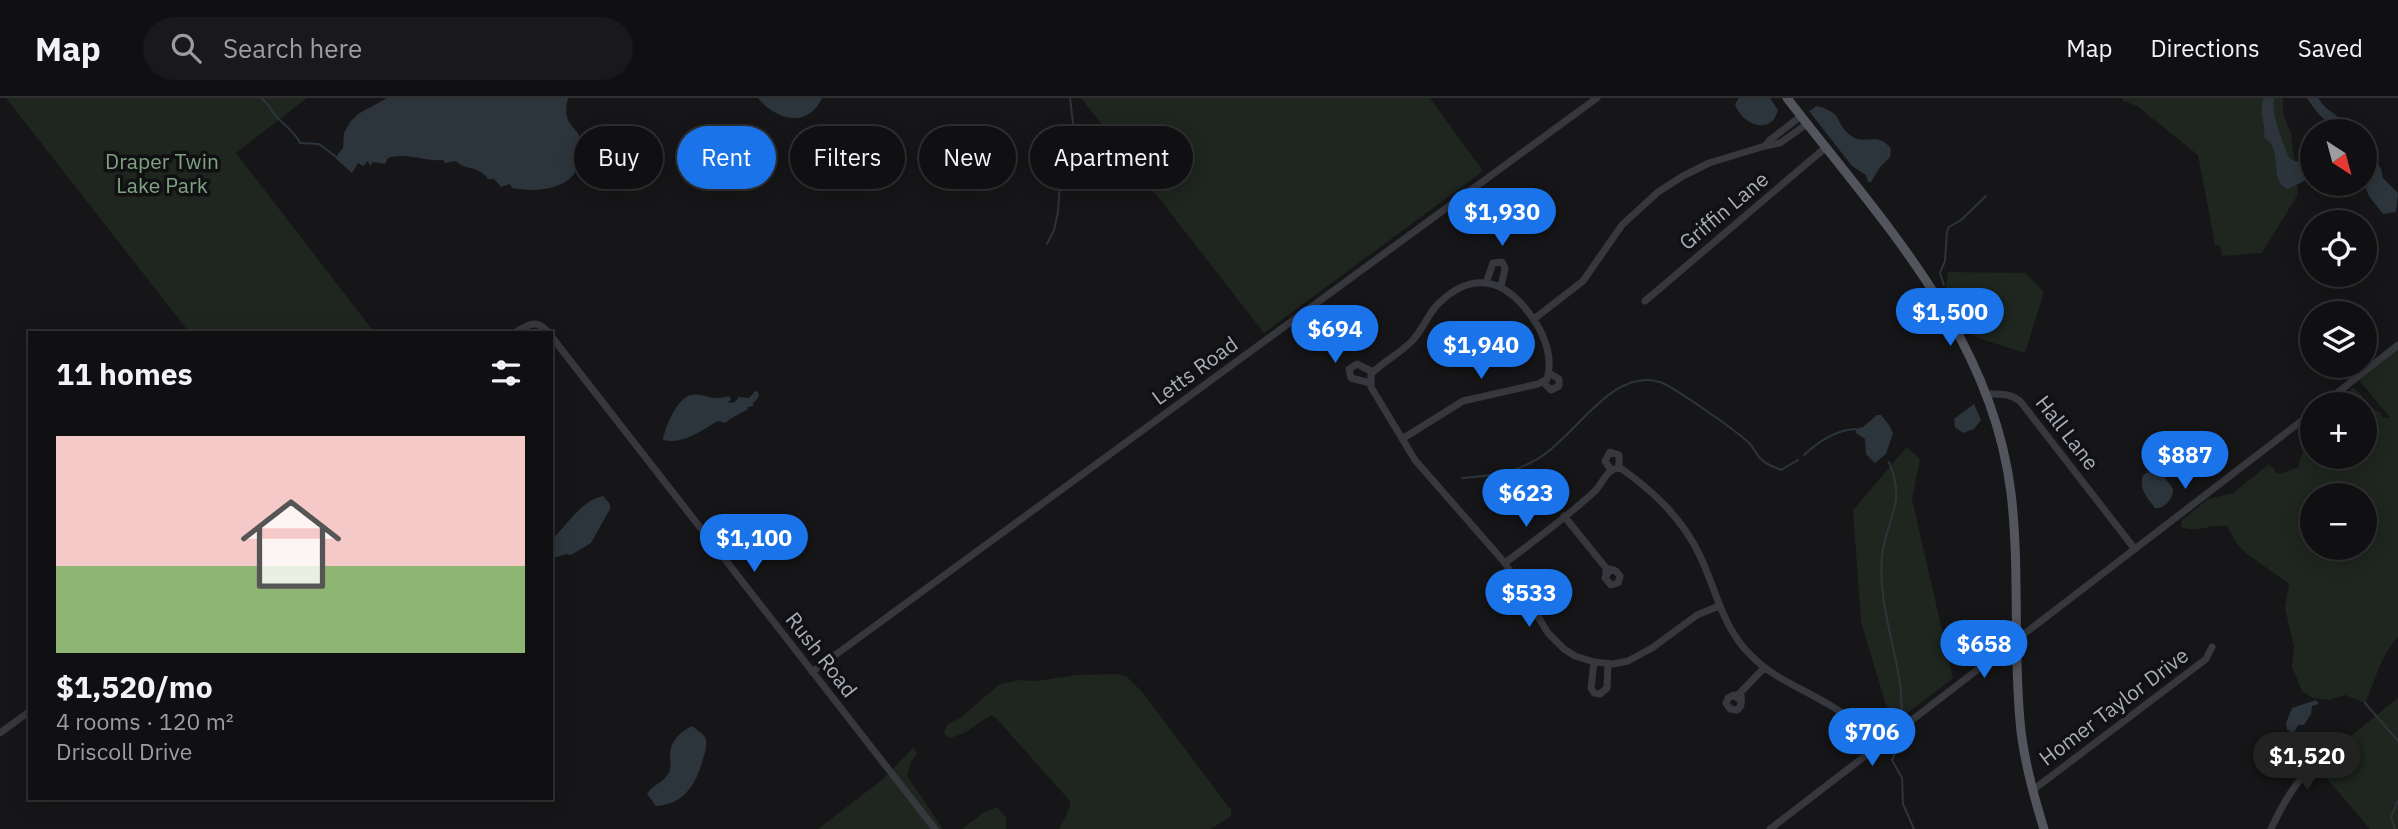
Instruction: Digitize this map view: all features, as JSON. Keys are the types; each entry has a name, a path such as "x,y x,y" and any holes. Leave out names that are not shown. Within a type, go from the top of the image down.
{"main road":[{"path":"1787,98 1930,284 1962,338 1987,394 1996,421 2011,491 2015,539 2020,721 2033,790 2044,829"}],"street":[{"name":"Letts Road","path":"812,672 1597,98"},
{"path":"1534,319 1583,281 1622,225 1658,192 1709,163 1765,146 1770,140 1804,120"},
{"name":"Griffin Lane","path":"1645,301 1825,148"},
{"path":"1486,283 1493,262 1502,262 1505,268 1502,286"},
{"path":"1402,439 1463,401 1547,379 1549,373 1544,335 1519,299 1502,286 1486,283 1467,285 1447,297 1433,311 1411,342 1373,372 1370,383 1402,439 1434,484 1505,564 1555,642 1574,656 1608,664 1628,660 1644,653 1682,624 1719,606"},
{"name":"Rush Road","path":"518,331 532,323 538,323 547,331"},
{"name":"Rush Road","path":"553,338 935,829"},
{"path":"2338,392 2398,345"},
{"path":"1370,383 1352,378 1349,369 1357,364 1373,372"},
{"path":"1542,382 1551,390 1559,386 1559,379 1549,373"},
{"name":"Hall Lane","path":"1987,394 2003,393 2020,401 2134,548"},
{"path":"1770,829 2300,422"},
{"path":"1505,564 1594,492 1615,469 1652,491 1679,522 1699,553 1732,634 1764,668 1782,681 1842,712 1862,729 1877,747"},
{"path":"1564,516 1608,571"},
{"name":"Homer Taylor Drive","path":"2033,790 2206,659 2212,648"},
{"path":"1594,662 1591,688 1597,694 1605,691 1608,664"},
{"path":"1739,697 1764,668"},
{"path":"0,733 28,712"},
{"path":"2271,829 2281,807 2303,773 2332,746"}],"green space":[{"name":"Draper Twin Lake Park","path":"6,98 307,98 236,153 373,331 188,331"},
{"path":"1081,98 1430,98 1483,171 1264,333 1152,189 1193,189 1193,126 1103,126"},
{"path":"2122,98 2283,98 2283,114 2291,134 2298,194 2262,253 2222,256 2220,246 2215,245 2198,155 2137,106 2123,101"},
{"path":"1948,272 2026,273 2044,292 2025,353 1975,337 1945,294"},
{"path":"2398,348 2398,637 2383,660 2365,703 2345,695 2329,700 2313,698 2302,691 2292,667 2294,647 2285,608 2289,584 2247,554 2227,526 2193,529 2181,527 2182,520 2208,499 2233,493 2268,465 2273,467 2276,473 2298,467 2300,461 2300,469 2377,469 2377,411 2383,418 2390,418 2377,402 2377,392 2369,392 2358,379 2377,378 2377,364"},
{"path":"1907,447 1920,459 1912,499 1953,678 1892,725 1861,622 1853,510"},
{"path":"1077,675 1126,676 1143,693 1231,810 1231,816 1211,829 1059,829 1070,807 1070,801 996,718 991,715 966,732 951,738 944,732 947,725 960,718 1000,684"},
{"path":"2398,698 2398,829 2370,829 2315,765"},
{"path":"914,747 917,754 911,762 907,776 943,829 818,829 883,779"},
{"path":"997,807 1006,818 1006,829 962,829 983,813"}],"shaded area":[{"path":"387,98 568,98 568,121 574,129 574,174 556,186 529,190 512,188 510,184 501,187 494,179 488,179 480,172 456,161 445,163 443,160 396,156 388,158 385,164 373,162 370,166 368,161 363,166 358,163 352,173 335,158 343,148 344,133 358,114"},
{"path":"758,98 822,98 809,114 792,118 774,112"},
{"path":"1739,98 1770,98 1778,110 1769,123 1756,125 1738,111 1735,104"},
{"path":"2264,98 2274,98 2281,138 2290,159 2300,162 2300,183 2288,189 2278,179 2274,150 2264,137"},
{"path":"2307,98 2318,98 2340,119 2324,119"},
{"path":"1817,106 1835,115 1845,130 1855,138 1881,140 1891,149 1890,157 1871,182 1868,182 1866,175 1852,166 1809,111"},
{"path":"2377,162 2383,178 2398,193 2396,212 2383,214 2369,196 2377,196"},
{"path":"755,391 759,396 753,406 747,407 748,409 725,423 718,421 685,439 663,440 672,415 681,402 691,395 718,398 729,396 731,399 728,403 735,402 739,397 749,398"},
{"path":"1974,404 1981,420 1974,429 1963,433 1955,427 1954,419"},
{"path":"1877,415 1881,415 1893,433 1886,454 1875,463 1866,454 1865,439 1856,433 1855,429 1863,427"},
{"path":"2154,469 2160,471 2173,489 2168,503 2159,508 2155,508 2149,500 2142,485 2143,475"},
{"path":"603,496 610,504 610,509 591,543 571,555 553,558 553,538 581,508"},
{"path":"2316,700 2319,704 2312,706 2311,714 2304,725 2298,725 2294,733 2287,730 2286,723 2292,708"},
{"path":"692,726 705,737 706,742 697,777 682,797 656,806 647,794 669,772 673,742"}],"waterway":[{"path":"261,98 300,143 319,144 335,156"},
{"path":"1047,244 1058,212 1061,165 1074,132 1070,98"},
{"path":"1944,285 1940,273 1945,261 1947,231 1986,196"},
{"path":"1462,478 1502,473 1529,464 1553,448 1610,394 1626,384 1643,380 1660,382 1720,420 1743,437 1769,465 1781,470 1798,460"},
{"path":"1804,455 1827,438 1855,429"},
{"path":"1889,462 1894,477 1896,500 1884,543 1881,572 1884,605 1900,684 1902,722"},
{"path":"2365,703 2398,741"},
{"path":"1902,733 1892,760 1902,778 1903,804 1914,829"},
{"path":"2395,829 2391,817 2398,801"}]}
